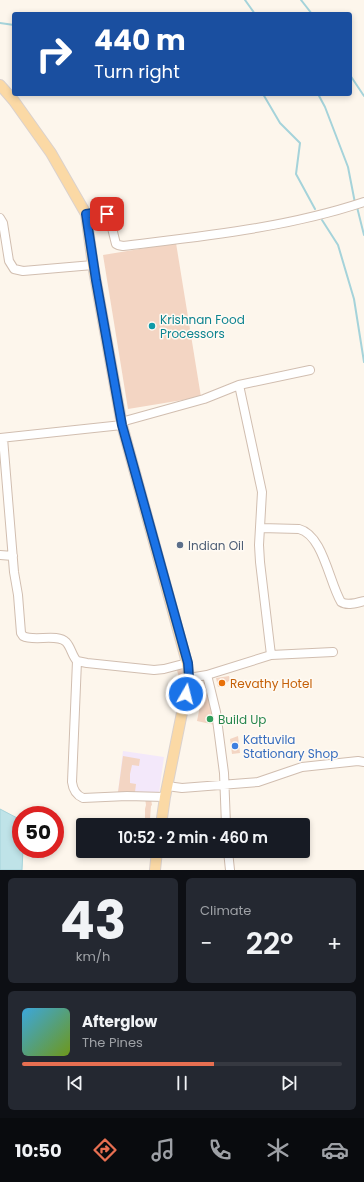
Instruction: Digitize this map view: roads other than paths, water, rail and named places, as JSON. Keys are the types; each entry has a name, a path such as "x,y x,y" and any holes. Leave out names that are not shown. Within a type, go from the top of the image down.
{"main road":[{"path":"0,84 51,153 86,214 93,265 121,423 188,663 189,678 162,818"},
{"path":"155,870 156,858"}],"street":[{"path":"86,214 100,212 107,214 116,244 118,246 122,246 242,231 336,211 359,204"},
{"path":"0,218 3,222 9,261 14,269 18,271 93,265"},
{"path":"188,663 154,670 87,663 77,661 63,640 30,638 23,636 21,633 18,595 14,572 2,438 121,423 204,398 256,380 310,370"},
{"path":"239,385 262,492 259,545 271,655"},
{"path":"261,528 299,528 304,530 313,538 320,550 341,602 344,604 350,604 364,601"},
{"path":"0,555 6,554 13,556"},
{"path":"189,678 207,675 271,655 333,652"},
{"path":"77,661 72,782 73,789 77,796 92,799 126,796 165,797"},
{"path":"207,675 216,712 224,786 226,818"},
{"path":"167,786 182,788 224,786 258,782 302,768 358,761 364,762"},
{"path":"229,858 230,870"}],"water":[{"path":"0,809 12,815 12,858 23,858 22,870 0,870"}],"waterway":[{"path":"245,0 254,12"},
{"path":"301,0 310,12"},
{"path":"0,23 12,25"},
{"path":"352,78 364,96"},
{"path":"264,96 280,123 300,143 296,174 315,209"},
{"path":"319,96 325,107 348,167 355,203"},
{"path":"357,207 364,235"},
{"path":"322,220 338,245 354,299 364,362"}],"place":[{"name":"Krishnan Food Processors","path":"152,326"},
{"name":"Indian Oil","path":"180,545"},
{"name":"Revathy Hotel","path":"222,683"},
{"name":"Build Up","path":"210,719"},
{"name":"Kattuvila Stationary Shop","path":"235,746"}]}
